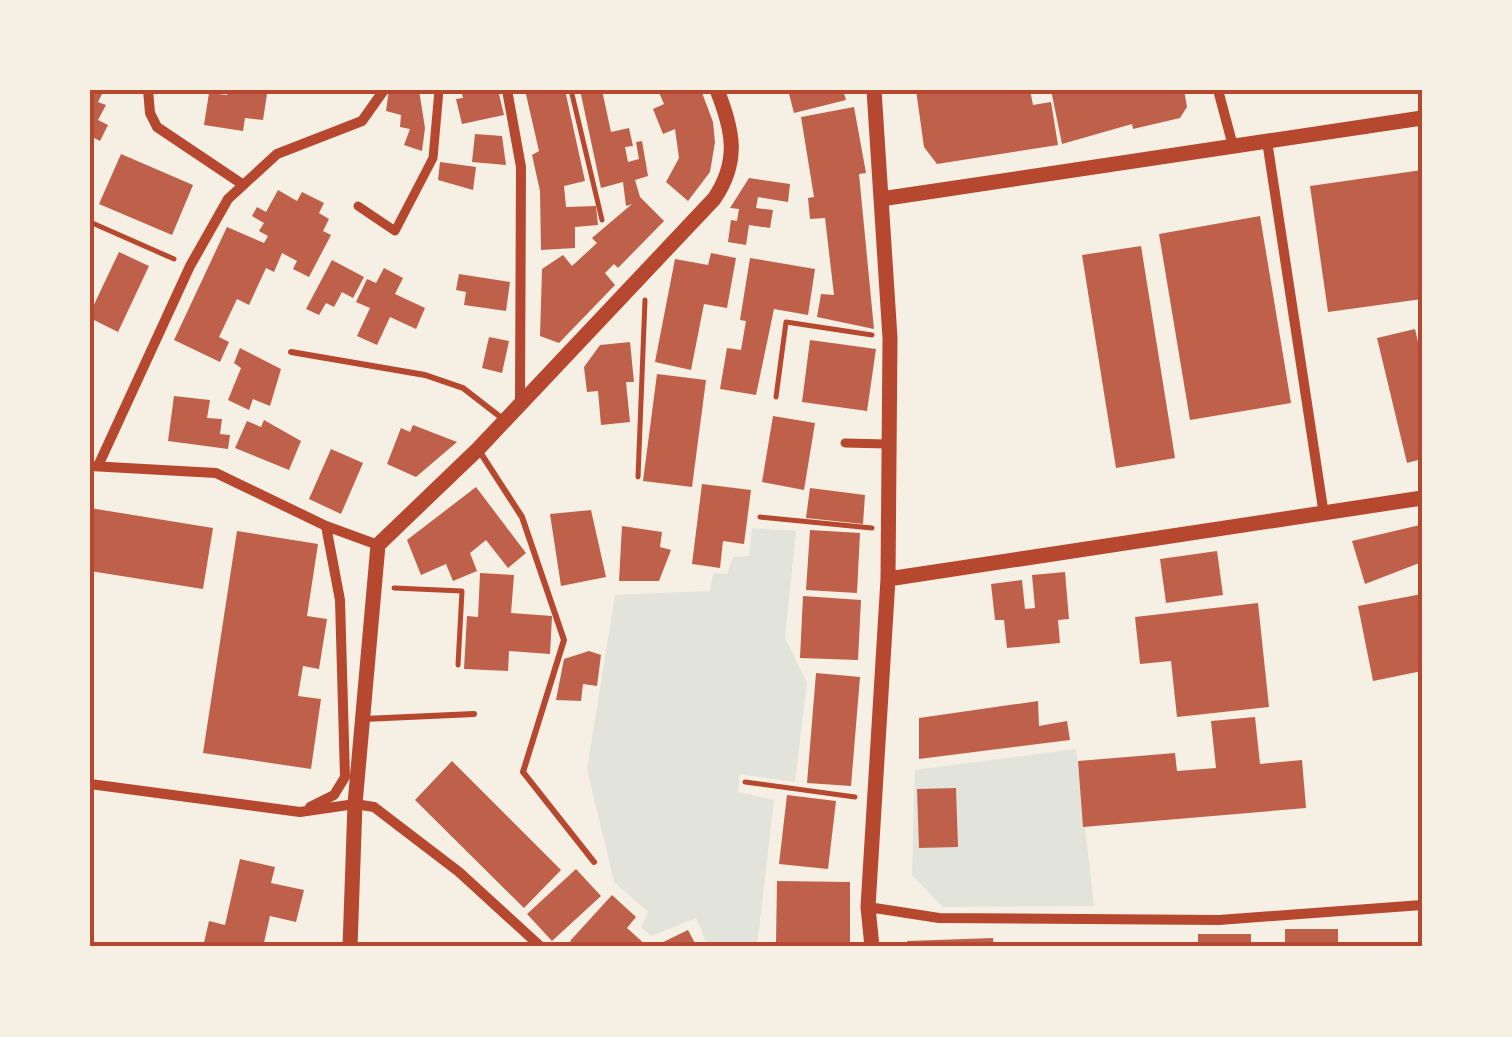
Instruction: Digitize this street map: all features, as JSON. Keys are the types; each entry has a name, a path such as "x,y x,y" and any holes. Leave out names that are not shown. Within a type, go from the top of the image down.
{"street":[{"path":"148,90 148,105 157,127 242,184"},
{"path":"378,544 326,526 216,473 94,466 220,210 242,184 277,154 362,121 384,90"},
{"path":"358,206 395,230 433,158 439,90"},
{"path":"507,90 522,167 520,402"},
{"path":"350,947 355,804 378,544 478,449 714,200 730,172 733,139 717,90"},
{"path":"872,947 868,907 888,579 886,444 890,338 874,90"},
{"path":"1218,90 1233,146"},
{"path":"880,199 1422,118"},
{"path":"1267,141 1324,515"},
{"path":"845,443 886,444"},
{"path":"888,579 1422,498"},
{"path":"300,812 334,795 344,776 340,600 326,526"},
{"path":"90,784 300,812 355,804 374,807 541,947"},
{"path":"868,907 939,918 1219,920 1422,905"}],"lane":[{"path":"290,352 425,376 462,388 504,420"},
{"path":"478,449 522,517 564,640 523,772 594,862"},
{"path":"363,720 474,714"}],"path":[{"path":"571,90 602,220"},
{"path":"90,222 190,266"},
{"path":"638,477 645,269"},
{"path":"776,397 786,322 890,338"},
{"path":"760,518 888,530"},
{"path":"376,587 462,591 458,664"},
{"path":"746,782 872,799"}],"shaded area":[{"path":"752,528 796,531 785,638 807,683 795,782 740,774 738,792 774,800 757,947 708,947 696,918 651,936 641,927 648,912 614,882 587,769 615,595 710,591 713,573 727,574 733,557 749,556"},
{"path":"1076,749 1094,906 943,907 912,875 915,770"}],"building":[{"path":"90,90 104,90 98,102 106,105 98,120 108,125 100,141 90,136"},
{"path":"228,90 267,94 263,120 245,118 243,131 204,125 209,93 227,95"},
{"path":"389,90 419,90 425,128 422,151 404,145 410,129 400,127 401,115 386,111"},
{"path":"461,90 498,90 504,115 462,124 456,99 463,98"},
{"path":"525,90 565,90 585,181 564,186 566,207 596,206 598,225 575,227 575,248 541,250 540,191 532,155 539,151"},
{"path":"580,90 602,90 611,132 629,128 633,146 625,147 628,162 639,159 636,142 642,141 648,176 635,180 640,197 664,221 618,268 614,264 605,273 615,285 559,343 540,336 542,269 563,255 572,266 597,243 592,238 632,204 626,206 623,182 601,188"},
{"path":"658,90 701,90 713,122 715,142 710,172 688,201 666,182 679,158 675,129 663,134 653,109 664,104"},
{"path":"788,90 843,90 846,100 794,113"},
{"path":"916,90 1030,90 1033,105 1051,102 1058,145 937,164 924,147"},
{"path":"1051,90 1184,90 1187,107 1180,118 1133,129 1132,124 1062,144"},
{"path":"854,107 866,173 859,174 874,329 817,317 821,294 834,295 825,218 810,219 808,198 814,197 801,117"},
{"path":"475,134 502,136 506,165 472,162"},
{"path":"121,154 193,185 172,235 99,204"},
{"path":"440,162 476,167 473,190 438,180"},
{"path":"1422,170 1422,299 1328,312 1310,186"},
{"path":"749,178 790,184 788,202 758,197 756,208 773,210 770,228 749,225 746,245 728,242 731,220 737,221 739,209 730,208"},
{"path":"278,190 297,201 302,192 324,203 319,213 329,219 323,231 331,235 309,277 293,269 297,261 282,253 274,272 266,268 249,305 237,299 219,337 229,342 220,362 174,340 227,227 264,243 268,236 259,231 264,223 252,216 257,207 266,212"},
{"path":"1260,216 1291,403 1190,420 1159,234"},
{"path":"1141,246 1175,458 1116,468 1082,255"},
{"path":"119,252 149,266 118,332 90,318 90,313"},
{"path":"711,253 736,258 727,308 704,304 691,370 655,362 675,259 708,265"},
{"path":"750,258 815,269 808,315 774,309 756,395 720,389 727,348 741,350 746,321 740,320"},
{"path":"332,260 364,277 353,298 342,292 334,307 326,303 319,315 306,309"},
{"path":"384,268 403,278 395,294 425,308 416,329 390,317 377,345 357,336 370,308 356,302 367,279 376,283"},
{"path":"459,274 510,282 506,311 464,305 466,292 456,290"},
{"path":"1415,329 1422,359 1422,459 1407,463 1377,338"},
{"path":"489,337 509,341 502,373 482,368"},
{"path":"810,340 876,349 867,411 802,402"},
{"path":"630,342 634,382 626,382 630,422 601,425 598,391 587,392 584,367 600,345"},
{"path":"240,348 281,369 270,406 253,399 249,410 228,400 241,368 234,363"},
{"path":"657,374 706,380 692,487 643,481"},
{"path":"174,396 210,400 207,418 222,419 220,434 230,435 228,449 168,441"},
{"path":"773,416 815,423 804,490 762,482"},
{"path":"264,420 301,441 289,470 235,448 247,421 261,427"},
{"path":"413,425 457,442 416,477 387,464 401,428 410,432"},
{"path":"331,449 363,463 341,514 309,499"},
{"path":"702,484 751,490 744,544 723,541 720,568 692,564"},
{"path":"476,487 526,553 508,568 486,540 470,553 477,571 453,581 446,564 421,575 407,540"},
{"path":"810,488 865,495 863,524 806,518"},
{"path":"90,508 213,528 203,589 90,571"},
{"path":"591,510 606,577 561,586 550,514"},
{"path":"1420,525 1422,562 1365,584 1352,541"},
{"path":"622,526 662,532 660,547 671,550 659,581 619,581"},
{"path":"810,530 860,533 857,593 806,590"},
{"path":"237,531 318,544 307,616 327,619 319,669 303,666 298,696 321,699 311,769 203,753"},
{"path":"1217,551 1223,595 1166,603 1160,559"},
{"path":"1065,572 1069,619 1058,620 1060,643 1007,648 1004,620 995,620 991,584 1022,580 1025,609 1035,608 1032,575"},
{"path":"480,573 514,575 511,613 552,616 550,654 509,651 508,671 464,669 467,616 478,617"},
{"path":"1422,594 1422,671 1373,681 1358,606"},
{"path":"803,596 861,600 858,660 800,658"},
{"path":"1258,603 1269,707 1177,717 1171,661 1140,664 1135,617"},
{"path":"589,651 601,655 597,686 583,684 581,701 556,700 564,659"},
{"path":"816,673 860,677 851,786 807,783"},
{"path":"1038,701 1039,726 1067,721 1070,740 919,759 919,718"},
{"path":"1255,717 1260,764 1302,760 1306,808 1083,827 1078,761 1175,753 1177,771 1216,768 1211,721"},
{"path":"452,761 561,870 524,908 415,800"},
{"path":"956,788 958,847 919,848 917,789"},
{"path":"787,795 836,801 828,869 779,864"},
{"path":"240,859 275,867 271,883 304,890 296,922 270,916 263,947 203,947 209,921 225,925"},
{"path":"576,869 601,896 552,941 527,914"},
{"path":"777,881 850,882 850,945 776,944"},
{"path":"612,895 636,917 627,928 648,947 577,947 570,941"},
{"path":"1285,929 1338,929 1338,947 1285,947"},
{"path":"688,930 697,947 653,947"},
{"path":"1198,934 1251,934 1251,947 1198,947"},
{"path":"993,938 994,947 907,947 907,941"}]}
